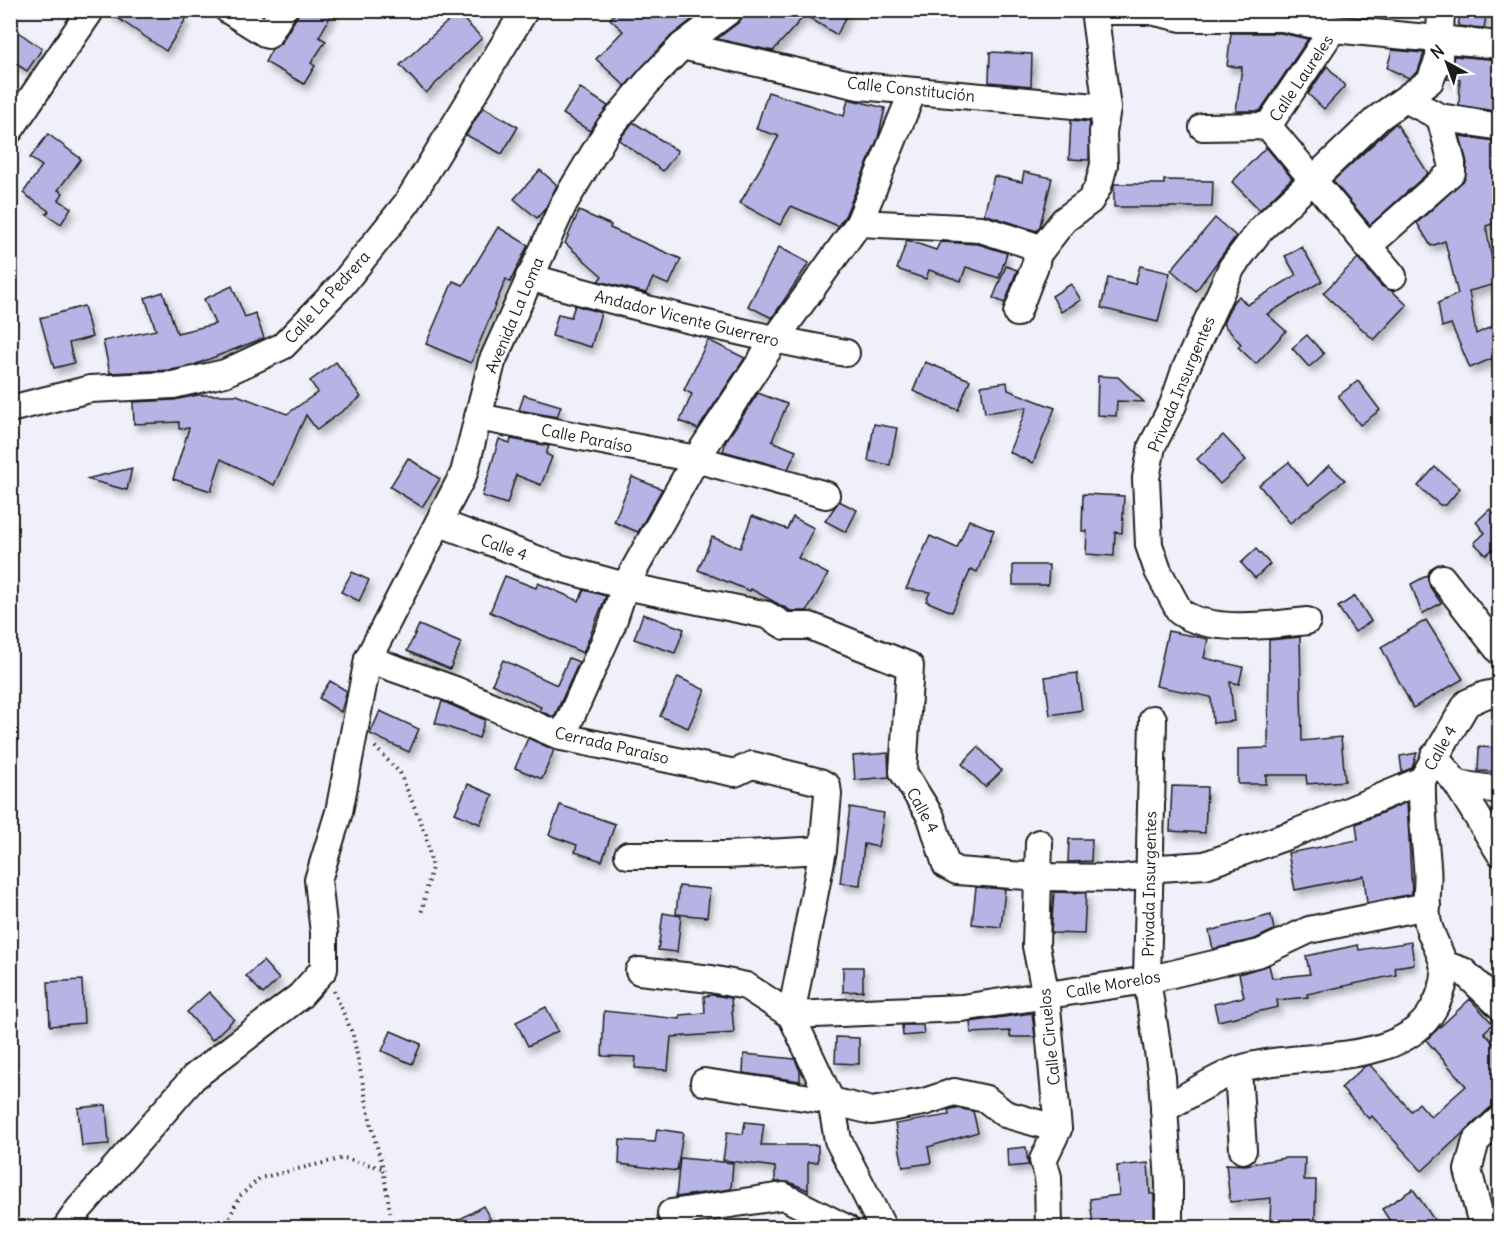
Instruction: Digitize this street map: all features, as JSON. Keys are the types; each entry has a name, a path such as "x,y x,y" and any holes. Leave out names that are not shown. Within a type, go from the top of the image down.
{"street":[{"path":"10,130 91,10"},
{"path":"228,10 268,35 283,10"},
{"name":"Calle La Pedrera","path":"10,409 90,389 173,385 225,373 283,346 341,286 407,203 525,10"},
{"name":"Avenida La Loma","path":"324,969 324,933 318,880 339,812 368,659 464,473 492,362 564,203 609,128 652,76 682,46 730,10"},
{"name":"Privada Insurgentes","path":"1307,621 1262,626 1215,624 1180,612 1158,571 1149,544 1146,478 1152,446 1173,405 1185,370 1232,267 1260,230 1378,118 1407,100 1430,81 1439,58 1441,10"},
{"path":"1017,313 1037,255 1064,220 1090,201 1098,187 1104,165 1103,132 1107,108 1094,11 1150,11 1182,18 1282,18 1334,29 1500,45"},
{"name":"Calle Laureles","path":"1268,126 1334,29"},
{"name":"Calle Constitución","path":"682,46 859,86 1107,108"},
{"path":"562,736 612,625 625,586 696,459 774,341 859,223 912,91"},
{"path":"1407,100 1440,117 1500,127"},
{"path":"1367,247 1452,172 1452,163 1440,117"},
{"path":"1203,127 1268,126 1393,276"},
{"path":"859,223 981,229 1031,245 1037,255"},
{"name":"Andador Vicente Guerrero","path":"529,277 672,317 774,341 846,353"},
{"name":"Calle Paraíso","path":"478,417 696,459"},
{"path":"696,459 826,495"},
{"name":"Calle 4","path":"440,523 560,568 625,586 768,615 785,626 810,626 910,666 903,772 931,817 946,865 957,871 1040,878 1123,878 1149,875 1160,868 1205,865 1290,834 1422,780 1467,703 1485,695 1500,692"},
{"path":"1442,578 1500,652"},
{"name":"Cerrada Paraíso","path":"368,659 455,690 562,736 735,773 752,765 820,782 827,786 828,794 823,850"},
{"name":"Privada Insurgentes","path":"1153,719 1147,980 1162,1077 1169,1183 1169,1227"},
{"path":"1434,756 1457,784 1500,853"},
{"path":"1164,1109 1238,1070 1271,1063 1365,1052 1407,1038 1428,1019 1440,998 1445,974 1426,919 1422,780"},
{"path":"1457,784 1500,790"},
{"name":"Calle Ciruelos","path":"1039,843 1040,878 1036,946 1046,996 1058,1129"},
{"path":"628,855 726,855 823,850 791,1015"},
{"name":"Calle Morelos","path":"791,1015 962,1008 1147,980 1260,952 1310,930 1427,906"},
{"path":"1443,964 1463,971 1500,1006"},
{"path":"66,1227 194,1077 300,996 324,969"},
{"path":"639,971 711,979 746,987 791,1015 831,1101 838,1140 883,1227"},
{"path":"1238,1070 1243,1150"},
{"path":"704,1082 831,1101 872,1111 924,1102 954,1092 986,1099 1005,1114 1058,1129 1043,1160 1048,1177 1049,1227"},
{"path":"1500,1119 1476,1141 1468,1170 1485,1227 1500,1214"},
{"path":"671,1213 783,1196 846,1227"}],"path":[{"path":"353,735 376,747 400,773 426,835 432,867 421,914"},
{"path":"324,969 353,1035 372,1129 383,1168 390,1212"},
{"path":"224,1227 240,1196 260,1179 344,1158 383,1168"}],"building":[{"path":"106,10 172,10 186,19 166,51"},
{"path":"301,10 334,10 319,37 326,41 311,63 315,66 304,84 265,62 272,49 281,43"},
{"path":"618,10 704,10 671,36 625,86 596,59 623,31 610,19"},
{"path":"745,10 849,10 837,35 805,15 773,51 717,39 739,22"},
{"path":"1461,10 1487,10 1484,28 1458,26"},
{"path":"457,13 482,38 426,93 400,65"},
{"path":"10,26 42,49 27,71 10,60"},
{"path":"1231,33 1281,33 1308,39 1260,111 1236,111 1242,67 1227,66"},
{"path":"1392,50 1424,53 1418,71 1409,78 1387,68"},
{"path":"990,52 1032,54 1031,86 989,82"},
{"path":"1454,56 1500,60 1500,112 1459,105 1460,80 1447,79"},
{"path":"1327,66 1345,86 1324,109 1308,94"},
{"path":"580,88 608,106 590,131 563,114"},
{"path":"768,92 844,116 848,99 885,108 878,138 845,216 838,226 791,206 780,225 740,203 779,136 756,129"},
{"path":"483,107 518,127 502,154 466,135"},
{"path":"1071,120 1090,122 1089,160 1069,159"},
{"path":"633,122 678,151 663,171 619,140"},
{"path":"1396,123 1428,173 1370,225 1333,181"},
{"path":"48,134 81,159 58,190 63,193 59,200 71,208 61,224 46,214 49,211 23,193 42,166 30,158"},
{"path":"1460,136 1495,141 1500,197 1500,221 1486,226 1496,284 1469,291 1476,334 1493,326 1500,340 1500,355 1470,368 1451,324 1442,327 1438,303 1458,294 1445,241 1431,246 1417,223 1465,179 1467,163"},
{"path":"1266,147 1292,178 1260,210 1232,182"},
{"path":"540,170 557,185 545,209 537,218 514,199"},
{"path":"1024,172 1052,178 1037,231 984,214 994,176 1022,182"},
{"path":"1164,180 1213,181 1212,207 1114,207 1114,184 1164,184"},
{"path":"579,211 611,225 610,228 681,259 669,285 653,278 646,293 598,281 602,276 565,243"},
{"path":"1215,218 1236,236 1196,291 1171,270"},
{"path":"498,227 528,245 510,282 506,279 471,363 426,344 453,281 463,285"},
{"path":"907,240 936,250 940,242 978,244 1007,253 999,278 966,267 961,281 929,270 926,279 897,269"},
{"path":"779,247 809,263 772,318 748,306"},
{"path":"1302,247 1322,281 1267,314 1286,331 1256,364 1238,347 1241,344 1223,324 1233,302 1239,296 1247,305 1296,275 1285,256"},
{"path":"1358,258 1381,286 1392,291 1407,305 1374,340 1323,293"},
{"path":"1006,266 1017,270 1005,303 993,298"},
{"path":"1140,266 1170,273 1158,322 1101,308 1108,278 1135,284"},
{"path":"1071,284 1081,300 1061,312 1052,296"},
{"path":"232,286 245,317 255,313 264,338 191,366 171,370 110,373 103,341 156,330 145,298 163,292 177,333 215,324 204,299"},
{"path":"575,305 601,313 591,347 552,336 558,314 571,317"},
{"path":"84,306 92,337 69,343 74,363 54,368 40,318"},
{"path":"1307,335 1324,354 1309,367 1292,348"},
{"path":"708,340 745,358 698,429 680,421 692,394 684,390"},
{"path":"336,362 361,397 317,430 306,415 274,485 221,459 211,491 173,479 189,428 179,429 179,422 134,424 133,402 174,400 198,395 237,395 287,414 318,392 310,381"},
{"path":"925,362 970,380 958,410 913,391"},
{"path":"1098,376 1118,377 1144,402 1117,401 1116,416 1097,415"},
{"path":"1358,381 1380,410 1360,425 1338,396"},
{"path":"1007,382 1008,390 1055,408 1033,463 1009,452 1027,407 985,413 981,386"},
{"path":"758,393 787,404 772,441 796,451 788,469 723,451 726,441"},
{"path":"524,395 561,406 557,417 519,410"},
{"path":"874,424 897,428 890,465 868,461"},
{"path":"1223,435 1246,460 1220,484 1197,459"},
{"path":"499,439 510,443 511,439 549,446 546,454 552,457 541,485 516,475 507,504 482,496"},
{"path":"408,458 440,479 422,507 390,487"},
{"path":"1289,462 1308,486 1329,465 1345,480 1290,523 1259,485"},
{"path":"1435,467 1460,488 1446,505 1440,505 1418,486"},
{"path":"132,468 127,490 86,479"},
{"path":"632,477 662,489 638,532 614,522"},
{"path":"1083,494 1124,496 1122,533 1115,532 1114,556 1086,554 1087,531 1082,531"},
{"path":"839,501 857,510 846,532 825,521"},
{"path":"1490,509 1500,520 1500,548 1497,545 1486,555 1474,543 1485,533 1476,522"},
{"path":"752,516 787,529 793,517 814,528 798,558 828,574 807,611 791,611 751,589 750,591 698,570 712,537 740,548"},
{"path":"969,520 994,530 977,572 971,569 952,612 926,601 930,592 906,589 930,536 957,548"},
{"path":"1256,549 1270,564 1255,578 1241,563"},
{"path":"1013,565 1049,565 1048,585 1013,585"},
{"path":"352,572 369,580 359,601 341,592"},
{"path":"1428,575 1430,587 1441,603 1422,614 1411,584"},
{"path":"505,576 536,588 538,583 579,601 584,590 606,596 583,653 490,612"},
{"path":"1355,596 1371,621 1355,632 1338,607"},
{"path":"643,614 684,629 675,653 634,639"},
{"path":"1426,620 1463,679 1413,708 1381,647"},
{"path":"419,625 461,643 450,669 407,651"},
{"path":"1168,631 1208,639 1204,658 1243,667 1239,684 1230,682 1234,721 1213,723 1211,697 1156,686"},
{"path":"1300,637 1302,741 1341,737 1345,781 1307,784 1306,775 1266,775 1266,784 1238,784 1238,749 1268,748 1269,640"},
{"path":"569,658 579,662 554,717 539,711 541,707 492,684 503,660 557,685"},
{"path":"1077,673 1082,710 1050,715 1045,677"},
{"path":"678,677 705,690 688,728 660,716"},
{"path":"330,681 347,691 341,712 319,698"},
{"path":"442,701 485,720 479,738 435,723"},
{"path":"380,711 419,729 409,752 370,734"},
{"path":"528,738 554,750 542,779 515,768"},
{"path":"978,747 1002,771 985,787 962,764"},
{"path":"1479,747 1500,748 1500,772 1478,771"},
{"path":"888,753 889,777 855,780 853,756"},
{"path":"1417,753 1412,768 1402,772 1400,756"},
{"path":"468,784 493,795 480,824 455,813"},
{"path":"1172,786 1207,787 1205,833 1170,831"},
{"path":"1407,802 1412,894 1367,903 1364,876 1295,890 1288,853 1358,840 1356,824"},
{"path":"560,805 615,824 602,861 575,852 577,845 549,835"},
{"path":"850,807 884,813 878,847 864,844 860,885 840,883"},
{"path":"1069,839 1092,839 1091,861 1068,862"},
{"path":"679,886 710,889 707,917 676,914"},
{"path":"976,887 1005,889 1001,927 972,924"},
{"path":"1054,892 1086,893 1084,934 1051,933"},
{"path":"663,913 681,916 677,952 658,950"},
{"path":"1271,915 1274,930 1255,939 1213,949 1209,931"},
{"path":"1411,942 1414,964 1395,967 1396,975 1307,994 1308,997 1277,1000 1278,1007 1218,1021 1214,1004 1244,997 1239,974 1269,965 1272,978 1310,974 1306,956 1358,945 1359,950"},
{"path":"263,961 279,979 263,994 246,976"},
{"path":"843,967 863,967 863,991 843,992"},
{"path":"82,980 84,1023 50,1026 48,982"},
{"path":"209,992 234,1019 212,1040 187,1012"},
{"path":"704,996 731,998 734,1033 671,1037 668,1070 635,1068 636,1057 602,1056 604,1011 680,1019 680,1015 705,1013"},
{"path":"1470,999 1493,1024 1484,1032 1500,1051 1500,1104 1490,1108 1422,1171 1372,1116 1369,1119 1341,1088 1365,1066 1370,1065 1411,1111 1419,1103 1431,1117 1466,1086 1426,1040"},
{"path":"546,1007 558,1031 528,1046 516,1022"},
{"path":"1032,1013 1035,1037 1010,1037 1010,1031 971,1033 970,1022"},
{"path":"902,1025 923,1025 924,1034 903,1036"},
{"path":"391,1031 421,1044 412,1064 382,1051"},
{"path":"836,1037 859,1038 859,1064 835,1063"},
{"path":"744,1054 795,1059 800,1071 800,1081 743,1073"},
{"path":"106,1105 109,1144 82,1146 78,1108"},
{"path":"955,1108 973,1111 978,1132 928,1147 931,1163 903,1167 895,1124 949,1115 948,1110"},
{"path":"745,1122 764,1124 761,1145 818,1145 818,1162 808,1162 808,1190 789,1182 775,1182 775,1167 723,1160 727,1132 743,1134"},
{"path":"657,1129 683,1133 677,1171 619,1164 620,1140 655,1142"},
{"path":"1026,1147 1028,1165 1008,1167 1007,1149"},
{"path":"680,1158 733,1163 731,1189 676,1197"},
{"path":"1284,1158 1305,1158 1304,1180 1316,1180 1315,1220 1270,1220 1271,1198 1230,1202 1226,1164 1245,1165"},
{"path":"1148,1163 1150,1194 1154,1194 1154,1227 1093,1227 1090,1199 1119,1195 1117,1166"},
{"path":"1413,1189 1439,1227 1394,1227 1382,1209"},
{"path":"483,1206 495,1227 446,1227"}]}
